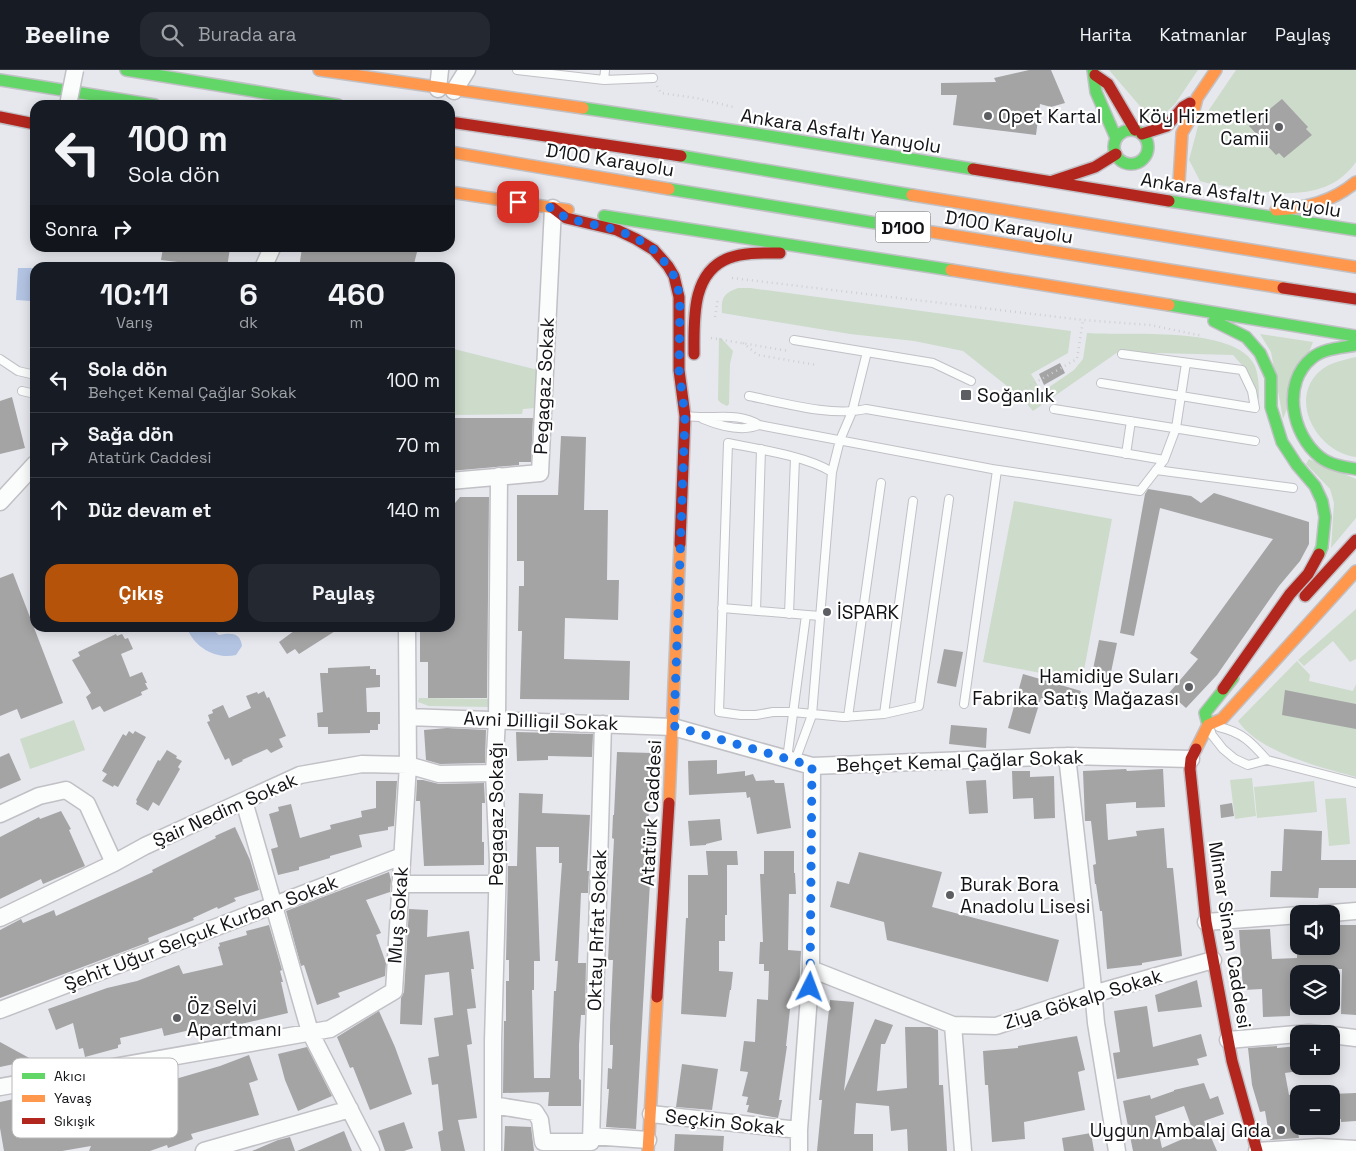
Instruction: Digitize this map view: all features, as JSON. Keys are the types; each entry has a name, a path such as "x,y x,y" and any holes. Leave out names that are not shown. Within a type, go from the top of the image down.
{"main road":[{"path":"126,70 308,100"},
{"name":"Ankara Asfaltı Yanyolu","path":"319,70 410,81 446,90 754,134 1356,230"},
{"path":"1094,72 1096,92 1116,138 1114,149 1124,162 1129,164 1140,161 1158,151 1182,133 1193,114 1197,98 1216,70"},
{"path":"1094,72 1108,84 1139,132 1158,151"},
{"path":"0,80 124,100"},
{"path":"0,84 56,100"},
{"path":"1116,138 1124,131 1139,132 1167,126 1183,107 1197,98"},
{"path":"0,117 30,123"},
{"name":"D100 Karayolu","path":"455,123 663,154 1356,267"},
{"path":"1179,182 1182,133"},
{"name":"D100 Karayolu","path":"455,153 1006,245 1356,299"},
{"path":"1050,182 1096,167 1116,154"},
{"path":"1167,169 1194,198 1210,208"},
{"path":"1235,212 1297,208 1321,204 1346,191 1356,182"},
{"path":"455,193 990,276 1356,336"},
{"path":"553,208 566,218 617,230 636,238 654,250 668,266 674,276 680,296 679,370 685,416"},
{"path":"693,369 698,292 702,281 715,265 741,256 824,250"},
{"path":"1193,310 1246,337 1260,353 1271,377 1271,407 1282,442 1297,465 1316,486 1322,501 1325,517 1322,547 1308,574 1290,594 1223,689"},
{"path":"1356,345 1323,353 1312,358 1299,373 1295,391 1295,415 1302,437 1320,457 1338,466 1356,469"},
{"path":"685,416 692,385"},
{"name":"Atatürk Caddesi","path":"648,1146 674,726 685,416"},
{"name":"Mimar Sinan Caddesi","path":"1257,1151 1232,1061 1206,922 1190,769 1191,759 1208,725 1205,713 1223,689 1356,540"},
{"path":"1208,725 1222,719 1356,571"},
{"path":"1266,670 1348,597"}],"street":[{"path":"69,100 75,70"},
{"path":"440,70 446,90 467,70"},
{"name":"Pegagaz Sokak","path":"455,480 540,473 553,208"},
{"path":"3,494 30,469"},
{"name":"Pegagaz Sokağı","path":"493,1151 493,1041 497,884 494,773 497,720 499,476"},
{"path":"407,632 408,765"},
{"name":"Avni Dilligil Sokak","path":"408,717 674,726"},
{"name":"Oktay Rıfat Sokak","path":"592,1136 603,724"},
{"name":"Behçet Kemal Çağlar Sokak","path":"674,726 812,766 1067,756 1191,759"},
{"path":"1067,756 1093,994 1116,1151"},
{"name":"Şair Nedim Sokak","path":"0,918 145,846 300,776 362,764 408,765 438,774 494,773"},
{"name":"Muş Sokak","path":"310,1032 330,1029 394,992 408,765"},
{"path":"799,1151 811,969 812,766"},
{"path":"0,814 39,796 66,790 88,804 114,863"},
{"path":"244,801 310,1032 371,1151"},
{"name":"Şehit Uğur Selçuk Kurban Sokak","path":"0,1010 402,856"},
{"path":"400,884 497,884"},
{"path":"1340,912 1356,911"},
{"path":"1206,922 1290,916"},
{"name":"Ziya Gökalp Sokak","path":"811,969 953,1025 996,1026 1093,994 1213,960"},
{"path":"953,1025 963,1151"},
{"path":"163,1058 310,1032"},
{"path":"1228,1040 1290,1035"},
{"path":"1340,1036 1356,1038"},
{"path":"493,1105 535,1112 540,1120 544,1142 591,1142 592,1136 648,1146"},
{"path":"204,1151 350,1109"},
{"name":"Seçkin Sokak","path":"651,1114 799,1130"},
{"path":"1257,1151 1319,1147 1356,1149"}],"lane":[{"path":"517,70 604,80 653,78"},
{"path":"604,80 606,70"},
{"path":"794,340 934,363 971,381"},
{"path":"791,760 812,715 832,472 840,440 852,412 867,352"},
{"path":"1101,383 1255,408 1252,391 1242,370 1122,354"},
{"path":"0,359 18,371 30,374"},
{"path":"685,416 702,418 719,426 750,428 759,425 997,470 1140,491 1164,460 1176,428 1186,363"},
{"path":"22,390 30,392"},
{"path":"749,396 829,411 852,412 866,409 1164,460"},
{"path":"1054,409 1255,441"},
{"path":"1126,454 1131,421"},
{"path":"832,472 820,464 728,443 719,712 749,715 793,712 848,717 884,714 919,706 949,499"},
{"path":"756,611 760,449"},
{"path":"789,614 795,458"},
{"path":"964,704 997,470"},
{"path":"1156,470 1293,488"},
{"path":"848,717 881,483"},
{"path":"884,714 913,501"},
{"path":"722,608 820,616"},
{"path":"791,760 793,712 806,615"},
{"path":"1208,725 1242,735 1267,760"},
{"path":"1208,725 1212,735 1222,749 1235,759 1248,765 1267,760 1356,783"}],"path":[{"path":"653,78 661,93 696,98 733,107"},
{"path":"724,276 1083,320 1150,325 1204,336"},
{"path":"714,319 719,291"},
{"path":"1017,392 1077,359 1083,320"},
{"path":"694,336 763,346"},
{"path":"743,343 758,355 817,365"}],"green space":[{"path":"1109,70 1198,70 1175,104 1162,116 1151,119"},
{"path":"1236,70 1356,70 1356,162 1342,177 1326,187 1307,192 1267,192 1200,181 1189,160 1198,126"},
{"path":"738,288 750,288 1071,331 1068,353 1031,374 1042,392 1074,370 1083,359 1087,333 1178,335 1204,338 1226,344 1244,353 1255,366 1259,400 1248,372 1233,355 1118,352 1033,411 1022,398 963,351 914,341 850,334 722,313 724,297 729,292"},
{"path":"1260,334 1313,342 1283,419 1271,352"},
{"path":"719,338 733,351 730,364 729,404 727,406 718,400"},
{"path":"455,349 538,370 536,408 523,409 522,414 455,415"},
{"path":"1356,357 1356,457 1342,453 1330,446 1319,436 1311,423 1307,410 1306,396 1311,383 1320,371 1333,363"},
{"path":"1309,459 1356,479 1356,518 1331,548 1334,503 1330,489 1306,464"},
{"path":"1014,501 1112,519 1082,681 983,662"},
{"path":"1356,609 1356,659 1350,662 1333,641 1304,666 1298,660"},
{"path":"1297,661 1310,675 1309,681 1353,691 1356,684 1356,777 1309,763 1276,750 1261,742 1238,721"},
{"path":"419,698 494,699 492,707 429,706 418,702"},
{"path":"74,720 85,750 30,769 20,739"},
{"path":"1252,778 1256,816 1235,819 1230,780"},
{"path":"1314,781 1317,812 1257,818 1254,787"},
{"path":"1346,798 1350,844 1329,846 1325,799"}],"water":[{"path":"18,268 30,268 30,301 16,300"},
{"path":"189,632 216,632 219,635 234,634 241,641 242,646 236,655 221,656 200,646"}],"building":[{"path":"1029,70 1051,70 1065,103 1051,107 1040,104 1036,135 953,125 957,95 941,95 941,83 996,82 994,78"},
{"name":"Köy Hizmetleri Camii","path":"1282,99 1308,127 1306,129 1312,135 1284,158 1279,153 1276,155 1249,126"},
{"path":"162,252 229,252 228,262 178,262 161,260"},
{"path":"301,252 417,252 414,262 300,262"},
{"path":"1060,363 1065,373 1044,385 1039,374"},
{"path":"12,397 25,448 0,454 0,401"},
{"path":"455,418 533,418 531,462 519,462 519,465 455,471"},
{"path":"561,436 586,437 584,510 608,510 607,580 619,580 618,620 565,618 564,659 630,661 629,700 520,699 522,631 518,631 519,586 524,586 524,561 517,561 517,495 558,495"},
{"path":"1148,489 1191,496 1201,503 1214,493 1309,522 1309,544 1300,561 1279,586 1217,675 1186,708 1169,693 1198,659 1190,653 1273,539 1160,508 1134,636 1120,633 1145,494"},
{"path":"460,497 489,497 487,698 428,698 428,662 420,662 420,632 455,632 455,503"},
{"path":"13,573 30,617 30,632 36,632 63,703 21,719 17,709 0,716 0,578"},
{"path":"293,632 334,632 299,654 295,649 287,654 279,642"},
{"path":"116,634 117,636 122,634 125,639 128,638 133,649 121,654 130,677 142,672 148,689 141,692 142,695 104,712 100,706 92,710 86,697 91,693 72,660 80,656 78,652"},
{"path":"1099,640 1117,643 1109,682 1091,679"},
{"path":"944,649 963,652 956,687 937,683"},
{"path":"370,666 370,669 376,669 376,675 380,675 380,687 366,688 367,712 380,712 378,730 370,730 370,733 328,734 328,727 318,727 317,713 323,712 320,673 328,673 328,668"},
{"path":"1023,674 1081,691 1076,708 1041,698 1030,734 1008,728"},
{"path":"1285,690 1356,704 1356,729 1282,715"},
{"path":"264,691 267,698 269,697 286,736 279,739 283,747 271,753 267,749 232,766 229,758 225,760 207,722 210,721 208,715 213,713 212,710 223,705 229,718 251,708 246,696"},
{"path":"951,725 987,728 986,748 949,744"},
{"path":"447,728 486,730 485,763 440,764 426,760 424,730"},
{"path":"129,731 133,734 135,731 146,737 118,787 114,785 113,787 102,781 107,774 102,771 123,734 126,736"},
{"path":"516,732 593,734 592,757 548,756 548,760 517,761"},
{"path":"167,750 182,761 178,767 180,769 159,806 153,802 148,811 136,804 136,800 158,760 160,761"},
{"path":"617,752 652,753 648,829 653,829 636,1129 606,1127 609,1089 607,1089 608,1068 612,1069 613,1045 610,1045 610,1026 613,960 608,960"},
{"path":"9,753 21,780 0,789 0,757"},
{"path":"717,760 717,774 745,771 745,776 753,774 756,781 774,780 775,783 784,783 791,828 757,834 750,797 747,798 746,792 689,795 688,761"},
{"path":"1126,769 1127,771 1163,769 1165,807 1136,808 1136,802 1106,804 1108,840 1137,836 1136,831 1164,828 1167,868 1173,868 1182,956 1142,963 1142,965 1107,969 1102,911 1100,911 1095,884 1093,865 1096,864 1091,821 1085,821 1083,771"},
{"path":"1012,771 1030,771 1030,777 1054,776 1055,818 1034,819 1033,798 1013,799"},
{"path":"417,780 439,784 484,783 485,803 482,803 482,842 484,842 484,865 424,866 420,801 416,801"},
{"path":"986,780 988,813 969,814 966,781"},
{"path":"376,781 397,781 394,826 388,827 388,830 359,835 362,847 299,867 299,870 278,875 271,849 278,847 269,814 279,811 278,807 291,804 300,838 331,829 330,825 362,817 361,811 376,808"},
{"path":"519,793 543,794 542,813 590,815 587,871 589,871 588,893 581,893 578,963 586,963 585,1015 581,1015 579,1045 581,1106 548,1106 549,1092 503,1093 506,981 509,981 509,960 506,960 508,866 517,866","holes":["536,847 559,847 559,863 562,863 555,961 558,961 556,991 554,991 550,1078 534,1078 532,990 534,990 534,961 540,961"]},
{"path":"1232,803 1234,816 1221,818 1220,805"},
{"path":"61,811 71,829 69,830 85,866 43,884 41,879 0,899 0,837 39,817 40,819"},
{"path":"720,819 722,840 706,845 690,846 688,821"},
{"path":"235,827 250,860 259,890 234,898 236,901 218,909 217,907 193,918 194,920 148,938 149,942 0,998 0,930 21,919 23,923 54,910 56,916 153,872 152,870"},
{"path":"1284,829 1322,831 1321,860 1356,860 1356,888 1319,888 1318,898 1270,897 1271,871 1282,871"},
{"path":"706,851 737,851 738,865 727,865 725,941 719,941 719,971 733,972 726,1017 681,1014 686,918 688,918 688,875 708,875"},
{"path":"764,851 794,851 796,894 789,894 788,950 801,951 799,991 792,991 787,1046 779,1100 782,1100 778,1118 747,1112 749,1105 746,1105 748,1097 742,1096 748,1072 740,1071 744,1041 755,1042 757,999 768,1000 769,971 764,971 764,964 759,964 760,942 763,942 760,874 764,874"},
{"path":"859,852 942,872 932,907 1059,940 1048,982 887,940 884,922 830,907 837,881 849,884"},
{"path":"389,872 391,880 390,892 366,900 381,933 376,935 386,963 385,976 338,993 340,997 317,1005 304,965 301,966 286,911"},
{"path":"409,909 428,910 427,937 469,931 474,969 471,969 476,1008 467,1009 472,1044 467,1045 477,1118 458,1120 465,1151 441,1151 438,1132 443,1130 438,1084 432,1085 428,1058 439,1056 434,1018 453,1015 449,972 425,975 422,1025 400,1024"},
{"path":"269,925 282,970 280,971 283,982 281,982 288,1013 237,1025 236,1022 199,1031 199,1028 164,1036 162,1028 120,1038 121,1044 118,1045 118,1048 85,1057 83,1048 79,1049 73,1023 56,1030 48,1009 107,988 137,981 179,965 183,974 223,965 218,947 220,946 219,943 247,935 246,931"},
{"path":"1340,925 1356,925 1356,1015 1341,1014 1342,969 1340,969 1340,965 1290,965 1290,1016 1263,1017 1262,989 1243,990 1239,930 1270,929 1272,959 1297,958 1297,955 1340,955"},
{"path":"1197,980 1202,1007 1158,1012 1155,995"},
{"path":"830,1000 854,1002 844,1091 875,1019 893,1025 885,1044 881,1044 877,1091 907,1088 905,1027 930,1027 938,1030 939,1085 943,1085 947,1151 908,1151 907,1129 891,1131 889,1106 856,1103 854,1134 873,1134 873,1151 817,1151 822,1100 819,1100"},
{"path":"1147,1006 1153,1047 1201,1034 1207,1056 1197,1059 1199,1065 1117,1079 1113,1053 1120,1052 1114,1011"},
{"path":"379,1011 395,1047 412,1094 370,1110 353,1067 350,1068 337,1037"},
{"path":"1077,1036 1085,1070 1078,1072 1085,1110 1024,1122 1025,1139 992,1142 988,1085 985,1085 983,1051 1018,1048 1018,1046"},
{"path":"0,1042 29,1058 12,1058 12,1064 0,1067"},
{"path":"307,1047 332,1096 298,1111 285,1080 278,1054"},
{"path":"1290,1047 1290,1072 1285,1073 1290,1095 1290,1135 1299,1135 1299,1138 1270,1140 1265,1111 1260,1112 1252,1085 1248,1048"},
{"path":"249,1055 258,1080 249,1083 259,1115 191,1134 193,1139 168,1148 167,1145 150,1151 89,1151 91,1146 62,1151 4,1151 0,1128 0,1102 12,1099 12,1138 178,1138 178,1078"},
{"path":"682,1064 718,1069 712,1110 676,1107"},
{"path":"1204,1083 1210,1099 1218,1096 1224,1114 1204,1121 1217,1151 1133,1151 1123,1101 1150,1095 1151,1099 1174,1090","holes":["1184,1106 1194,1134 1162,1148 1155,1116"]},
{"path":"1356,1093 1356,1121 1341,1122 1340,1094"},
{"path":"404,1122 413,1148 404,1151 385,1151 378,1131"},
{"path":"505,1126 531,1127 534,1151 504,1151"},
{"path":"344,1131 352,1151 297,1151"},
{"path":"1091,1133 1094,1151 1064,1151 1062,1138"},
{"path":"675,1134 724,1136 723,1151 674,1151"},
{"path":"290,1137 295,1151 252,1151 278,1140"}],"traffic: fast":[{"path":"126,70 308,100"},
{"path":"1093,70 1096,92 1116,138"},
{"path":"0,80 124,100"},
{"path":"583,108 973,169"},
{"path":"1131,130 1143,135 1148,147 1143,159 1131,164 1119,159 1114,147 1119,135 1131,130"},
{"path":"681,156 912,195"},
{"path":"669,189 894,226"},
{"path":"1169,201 1356,230"},
{"path":"604,216 951,270"},
{"path":"1169,305 1356,336"},
{"path":"1214,321 1246,337 1260,353 1271,377 1271,407 1282,442 1297,465 1315,486 1322,501 1325,517 1322,547 1319,554"},
{"path":"1356,345 1328,350 1312,358 1302,369 1296,381 1294,395 1297,423 1310,447 1328,462 1356,469"},
{"path":"1208,725 1205,713 1233,678"}],"traffic: slow":[{"path":"319,70 583,108"},
{"path":"1179,182 1182,133 1193,114 1197,98 1216,70"},
{"path":"455,153 669,189"},
{"path":"1276,210 1298,208 1318,203 1338,195 1356,182"},
{"path":"455,193 568,210"},
{"path":"912,195 1356,267"},
{"path":"894,226 1283,288"},
{"path":"951,270 1169,305"},
{"path":"669,803 680,544"},
{"path":"1196,749 1208,725 1222,719 1356,571"},
{"path":"648,1151 657,997"}],"traffic: jam":[{"path":"1095,75 1108,84 1135,130"},
{"path":"1142,134 1167,126 1183,107 1190,103"},
{"path":"0,117 30,123"},
{"path":"455,123 681,156"},
{"path":"1053,181 1095,167 1116,154"},
{"path":"973,169 1169,201"},
{"path":"553,208 566,218 617,230 636,239 654,250 674,276 679,297 679,370 685,416 680,544"},
{"path":"694,354 697,298 708,274 717,265 735,256 754,253 780,253"},
{"path":"1283,288 1356,299"},
{"path":"1305,596 1356,540"},
{"path":"1223,689 1290,594 1308,574 1319,554"},
{"path":"1196,749 1191,759 1190,769 1206,922 1232,1061 1257,1151"},
{"path":"657,997 669,803"}],"place":[{"name":"Opet Kartal","path":"988,116"},
{"name":"Köy Hizmetleri Camii","path":"1279,127"},
{"name":"Soğanlık","path":"966,395"},
{"name":"İSPARK","path":"827,612"},
{"name":"Hamidiye Suları Fabrika Satış Mağazası","path":"1189,687"},
{"name":"Burak Bora Anadolu Lisesi","path":"950,895"},
{"name":"Öz Selvi Apartmanı","path":"177,1018"},
{"name":"Uygun Ambalaj Gıda","path":"1281,1130"}],"route":[{"path":"518,202 553,208 566,218 617,230 636,238 654,250 674,276 680,296 679,370 685,416 674,726 812,766 810,987"}]}
